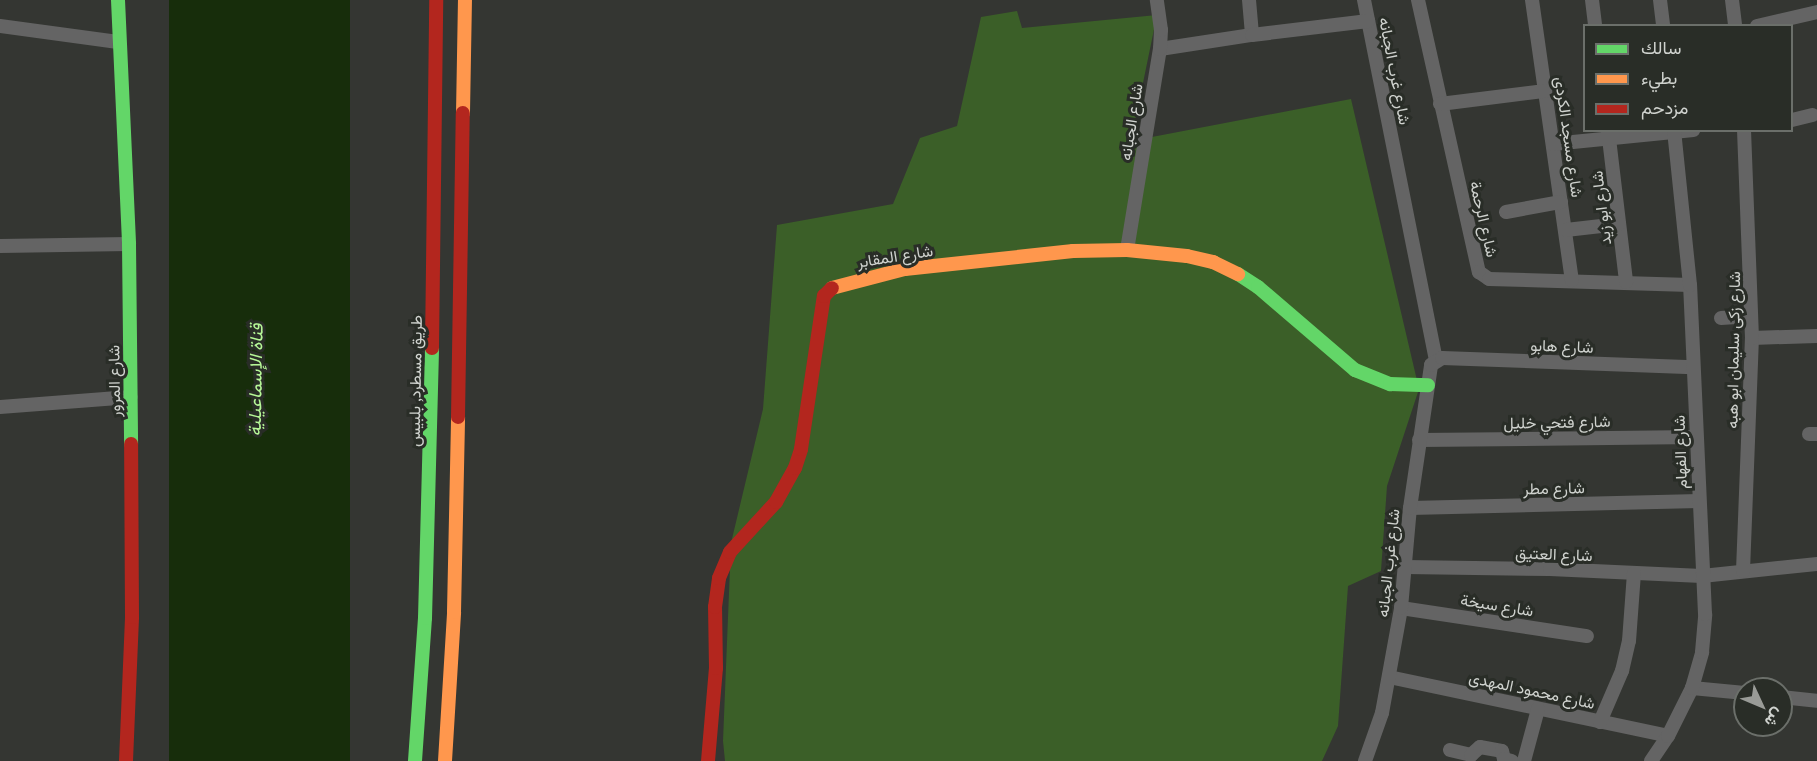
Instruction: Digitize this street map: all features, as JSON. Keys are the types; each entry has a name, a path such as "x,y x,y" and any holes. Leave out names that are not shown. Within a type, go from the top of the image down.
{"main road":[{"name":"شارع المرور","path":"118,0 118,42 129,244 131,398 132,617 126,761"},
{"name":"طريق مسطرد, بلبيس","path":"415,761 425,618 431,454 436,0"},
{"path":"445,761 454,612 465,0"},
{"name":"شارع المقابر","path":"708,761 716,668 715,607 719,578 730,552 776,502 795,468 801,449 824,296 828,290 840,282 905,269 1073,251 1127,250 1187,256 1213,262 1237,273 1258,287 1355,370 1390,384 1428,385"}],"street":[{"name":"شارع الجبانه","path":"1127,250 1160,49 1161,30 1157,0"},
{"path":"1249,0 1252,34"},
{"name":"شارع غرب الجبانه","path":"1364,0 1434,363 1419,440 1401,608 1383,713 1365,761"},
{"name":"شارع الرحمة","path":"1418,0 1479,272 1489,279 1690,285"},
{"name":"شارع مسجد الكردى","path":"1532,0 1572,280"},
{"path":"1592,0 1595,24"},
{"path":"1660,0 1663,24"},
{"path":"1732,0 1735,24"},
{"path":"1766,24 1817,12"},
{"path":"1160,49 1252,34 1368,21"},
{"path":"0,26 118,42"},
{"path":"1440,104 1545,91"},
{"path":"1793,120 1812,115"},
{"path":"1553,144 1609,134 1653,132"},
{"name":"شارع الفهام","path":"1651,761 1668,736 1692,688 1702,652 1704,623 1690,285 1675,132"},
{"name":"شارع زكى سليمان ابو هبه","path":"1743,571 1752,338 1744,132"},
{"name":"شارع ابو زيد","path":"1609,134 1626,282"},
{"path":"1506,212 1562,202"},
{"path":"1566,230 1619,224"},
{"path":"0,246 129,244"},
{"path":"1721,318 1752,316"},
{"path":"1752,338 1817,336"},
{"name":"شارع هابو","path":"1434,363 1442,358 1693,367"},
{"path":"0,407 131,398"},
{"name":"شارع فتحي خليل","path":"1419,440 1696,437"},
{"name":"شارع مطر","path":"1410,508 1699,501"},
{"name":"شارع العتيق","path":"1405,567 1702,576 1817,564"},
{"path":"1600,722 1622,671 1629,641 1634,573"},
{"name":"شارع سيخة","path":"1401,608 1587,636"},
{"name":"شارع محمود المهدى","path":"1389,677 1668,736"},
{"path":"1692,688 1733,692"},
{"path":"1793,698 1817,700"},
{"path":"1524,761 1538,709"},
{"path":"1450,750 1471,755 1479,747 1502,752 1504,759 1512,761"}],"shaded area":[{"path":"1017,11 1022,28 1157,15 1131,141 1351,99 1419,389 1387,486 1381,571 1348,586 1338,726 1322,761 725,761 723,741 731,543 763,409 777,225 893,204 920,138 957,126 981,17"}],"water":[{"name":"قناة الإسماعيلية","path":"169,0 350,0 350,761 169,761"}],"traffic: fast":[{"path":"118,0 129,244 131,444"},
{"path":"1238,274 1258,287 1355,370 1390,384 1428,385"},
{"path":"415,761 425,618 432,348"}],"traffic: slow":[{"path":"463,113 465,0"},
{"path":"832,288 905,269 1073,251 1127,250 1187,256 1213,262 1238,274"},
{"path":"445,761 454,612 458,417"}],"traffic: jam":[{"path":"432,348 436,0"},
{"path":"458,417 463,113"},
{"path":"708,761 716,668 715,607 719,578 730,552 776,502 795,468 801,449 824,296 832,288"},
{"path":"126,761 132,617 131,444"}]}
